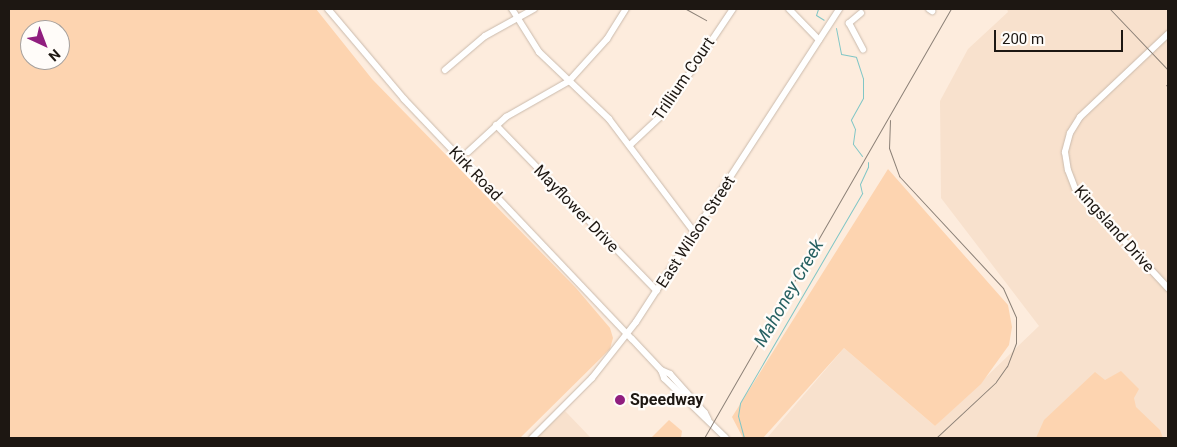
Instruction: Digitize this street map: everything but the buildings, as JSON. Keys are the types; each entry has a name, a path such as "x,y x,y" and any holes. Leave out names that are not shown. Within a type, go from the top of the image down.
{"street":[{"name":"Kirk Road","path":"328,9 397,92 661,370 670,374 726,438"},
{"path":"512,9 538,52 609,119 695,233"},
{"path":"445,70 485,36 534,9"},
{"path":"468,152 496,125 569,81 607,39 626,9"},
{"name":"Trillium Court","path":"630,145 661,116 733,9"},
{"path":"789,9 819,40"},
{"name":"East Wilson Street","path":"532,438 585,385 628,334 839,9"},
{"path":"861,13 849,23 862,49"},
{"name":"Kingsland Drive","path":"1168,34 1085,112 1070,132 1066,152 1070,177 1081,196 1168,288"},
{"name":"Mayflower Drive","path":"496,125 657,291"}],"shaded area":[{"path":"9,9 316,9 372,79 576,288 610,328 613,338 610,349 520,438 9,438"},
{"path":"1007,9 1168,9 1168,438 767,438 844,348 935,426 1039,326 941,198 940,101 968,49 1008,12"},
{"path":"888,169 1008,305 1012,327 1009,345 981,384 935,426 844,348 763,438 743,438 732,417"},
{"path":"1121,371 1139,389 1134,398 1136,407 1160,430 1163,438 1036,438 1044,420 1095,372 1105,380"},
{"path":"565,411 591,438 536,438"},
{"path":"669,420 682,431 681,438 651,438"}],"waterway":[{"name":"Mahoney Creek","path":"818,9 816,15 824,20"},
{"name":"Mahoney Creek","path":"836,28 841,54 856,57 863,78 863,98 851,120 855,129 853,144 862,156"},
{"name":"Mahoney Creek","path":"744,438 738,416 740,403 862,193 860,184 868,167 868,162"}],"tram line":[{"path":"686,9 706,20"}],"railway":[{"path":"704,438 951,9"},
{"path":"1110,9 1168,70"},
{"path":"890,120 889,148 899,176 1003,288 1016,317 1016,343 1007,366 996,382 936,438"}],"place":[{"name":"Speedway","path":"620,400"}]}
